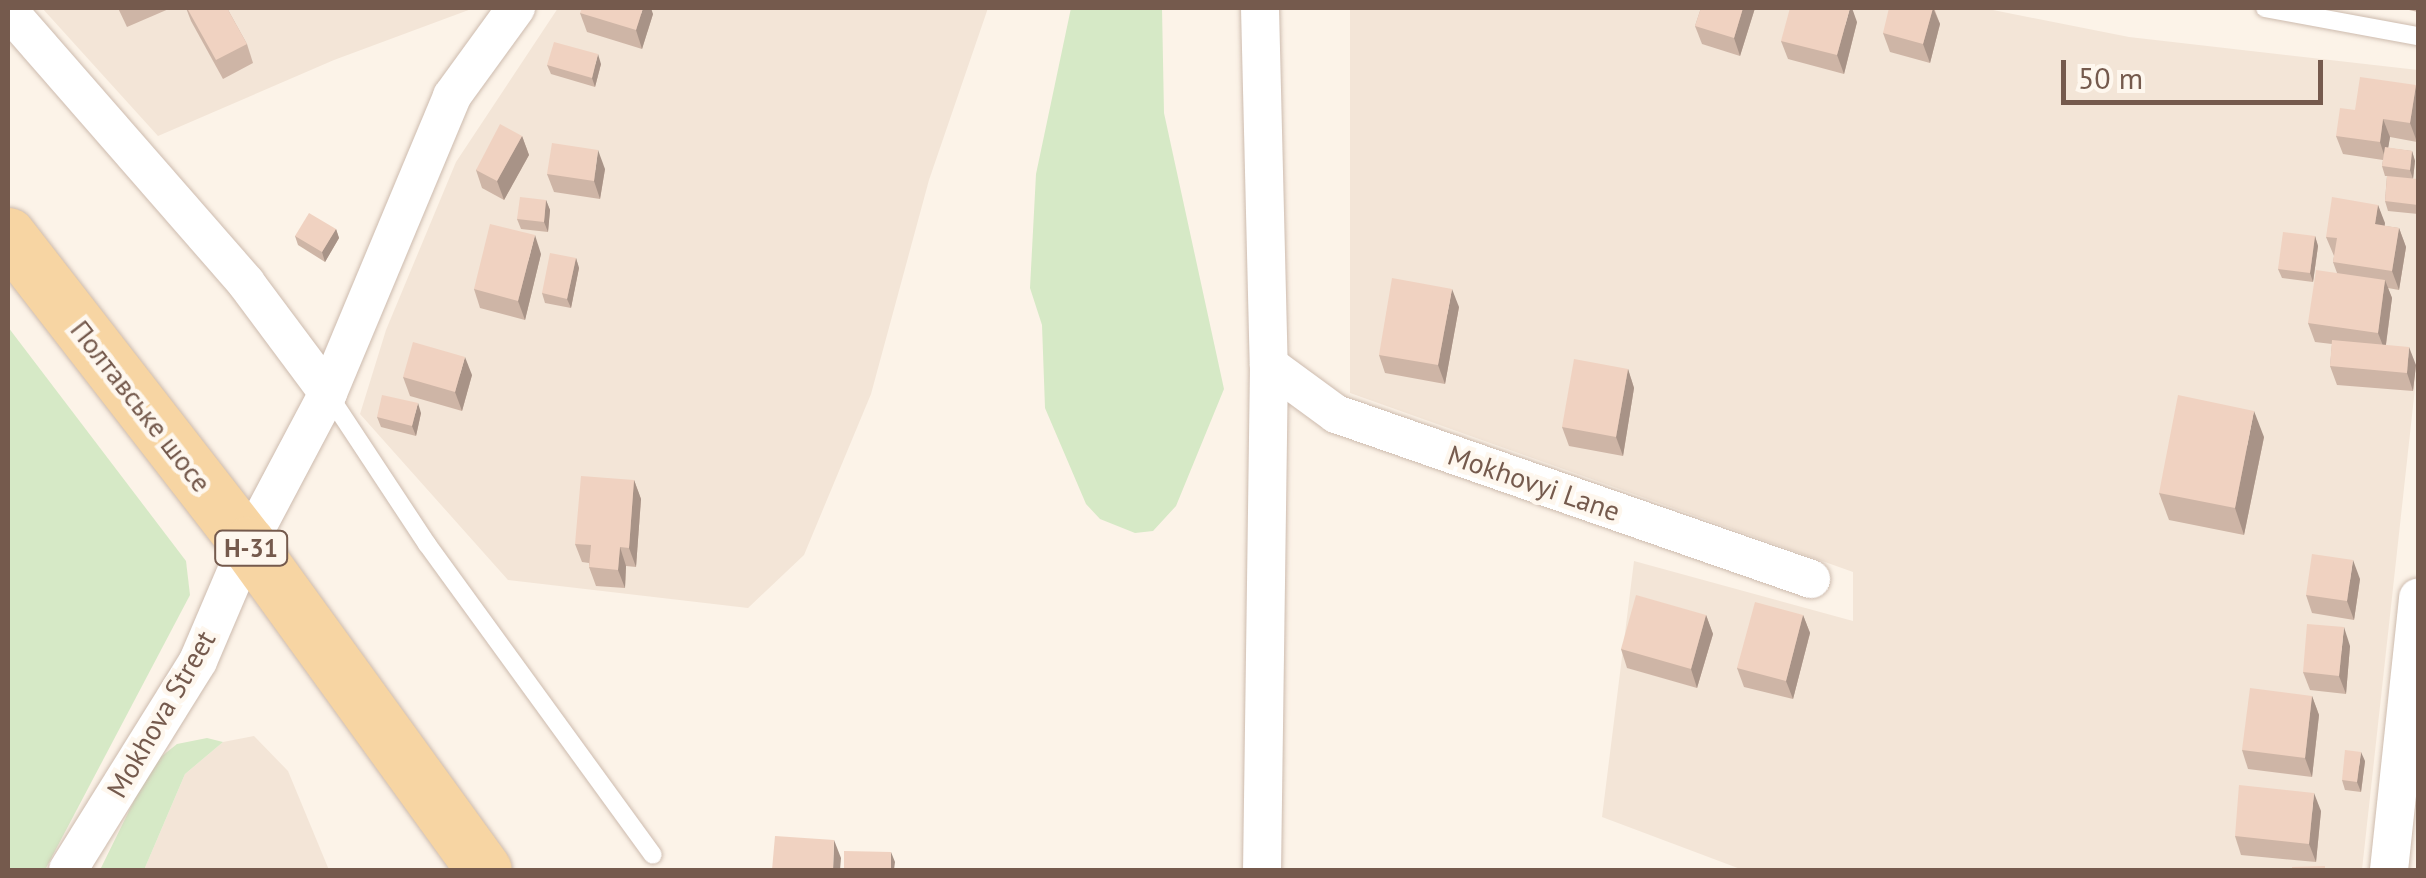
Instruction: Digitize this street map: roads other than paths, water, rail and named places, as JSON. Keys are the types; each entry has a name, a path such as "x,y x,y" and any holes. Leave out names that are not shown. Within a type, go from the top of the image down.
{"main road":[{"name":"Полтавське шосе","path":"8,235 248,544 484,870"}],"street":[{"name":"Mokhova Street","path":"68,870 198,661 248,544 328,394 452,96 516,8"},
{"path":"1260,8 1269,365 1262,870"},
{"path":"8,10 246,284 328,394"},
{"name":"Mokhovyi Lane","path":"1269,365 1336,414 1811,578"},
{"path":"2388,870 2418,598"}],"lane":[{"path":"2264,8 2418,36"},
{"path":"328,394 427,544 654,855"}]}
